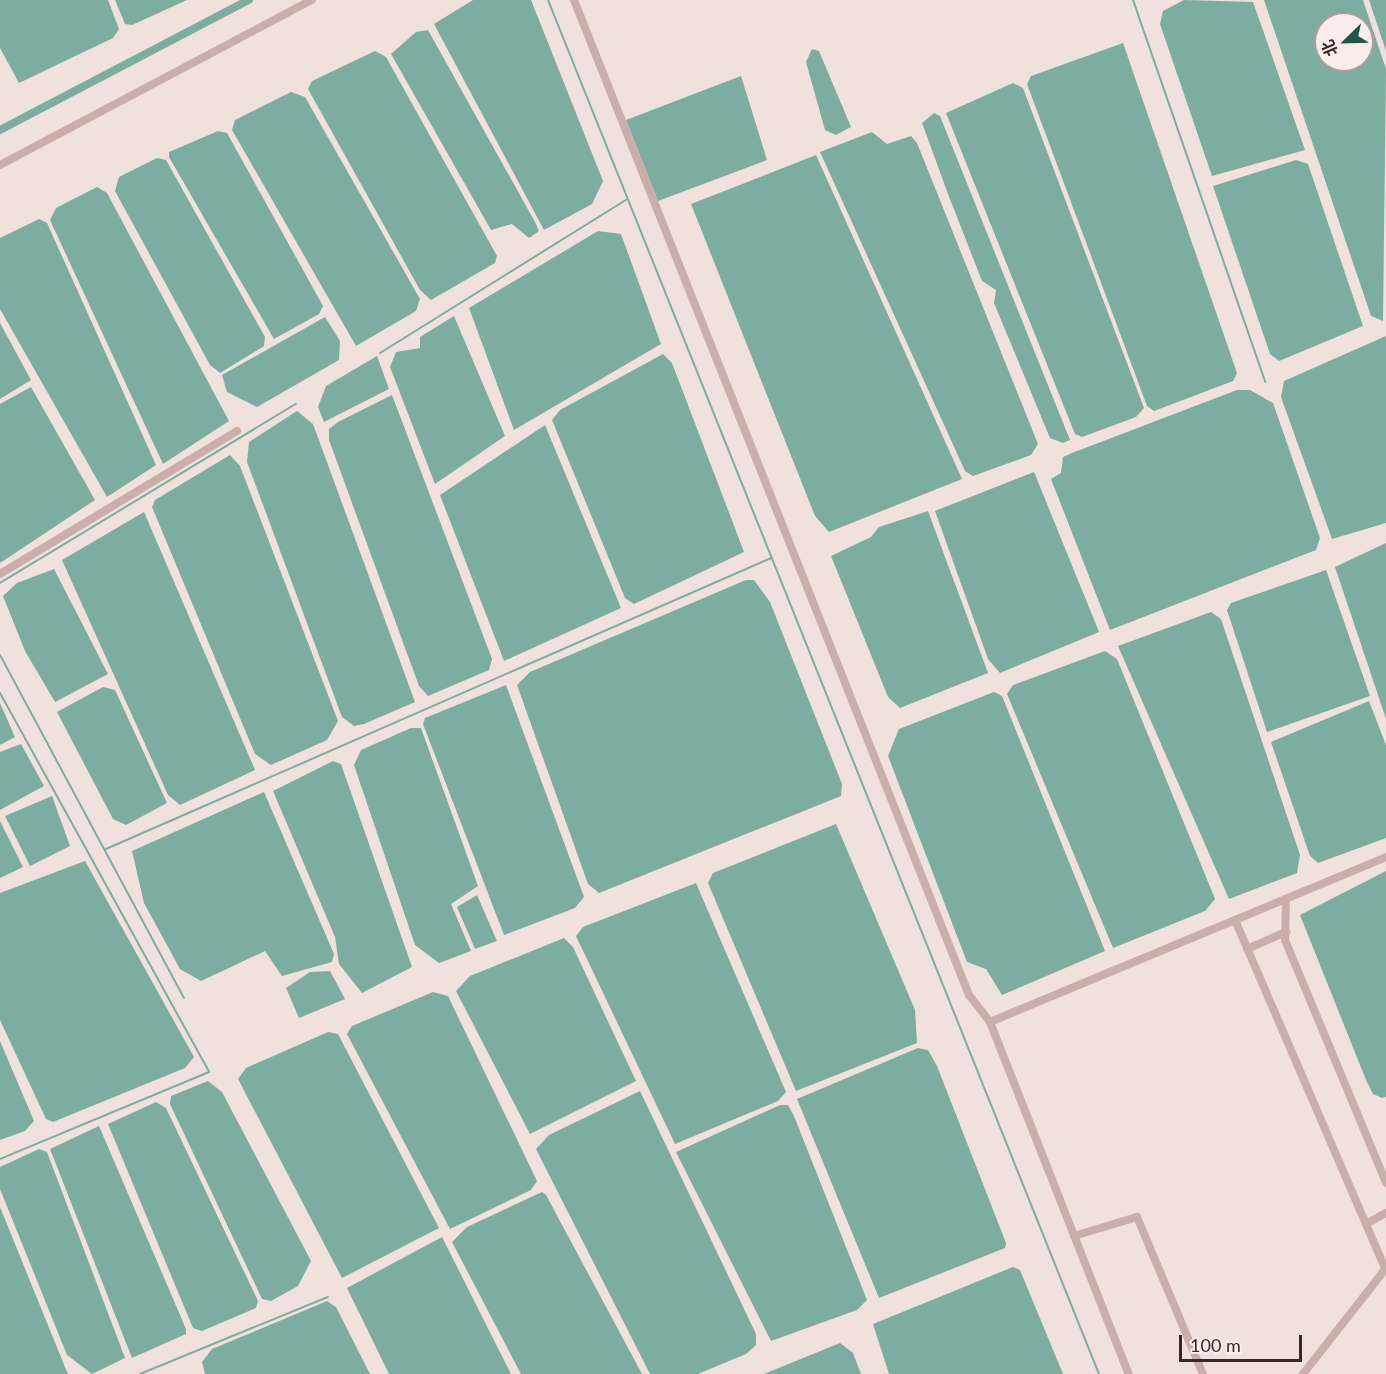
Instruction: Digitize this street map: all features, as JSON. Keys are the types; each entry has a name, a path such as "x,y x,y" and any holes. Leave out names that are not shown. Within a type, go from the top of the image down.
{"street":[{"path":"0,165 312,0"},
{"path":"574,0 969,995 990,1022 1129,1374"},
{"path":"0,574 237,431"},
{"path":"990,1022 1386,857"},
{"path":"1286,899 1286,932 1386,1183"},
{"path":"1235,920 1386,1269 1303,1374"},
{"path":"1247,949 1286,932"},
{"path":"1366,1224 1386,1213"},
{"path":"1074,1236 1137,1217 1203,1374"}],"water":[{"path":"0,0 108,0 119,29 113,38 19,83 0,48"},
{"path":"115,0 187,0 132,25 125,24"},
{"path":"473,0 531,0 603,181 592,204 544,230 434,24"},
{"path":"1184,0 1253,2 1305,150 1212,176 1160,24 1163,11"},
{"path":"1264,0 1363,0 1367,12 1314,12 1314,72 1374,72 1374,33 1386,69 1383,321 1371,316"},
{"path":"1369,0 1386,0 1386,51 1374,12"},
{"path":"428,30 535,222 539,231 529,238 512,224 491,230 391,54 416,32"},
{"path":"1123,43 1237,373 1233,381 1154,411 1147,406 1027,84 1031,76"},
{"path":"812,49 819,51 851,127 836,135 825,130 806,62"},
{"path":"375,51 386,57 497,256 495,263 431,300 420,290 308,89 312,81"},
{"path":"741,76 767,160 658,201 626,120"},
{"path":"1013,83 1023,88 1144,408 1136,417 1082,437 1075,434 946,113"},
{"path":"291,92 305,97 420,299 416,311 356,346 232,130 235,120"},
{"path":"934,113 940,116 1070,440 1063,443 1050,438 994,303 996,290 982,281 922,123"},
{"path":"218,131 227,133 323,306 319,314 274,339 169,157 169,152"},
{"path":"872,132 887,144 911,136 917,143 1038,444 1031,455 973,476 965,471 820,152"},
{"path":"816,155 962,479 829,532 815,516 691,204"},
{"path":"157,158 166,160 265,337 264,346 220,373 210,365 115,191 119,177"},
{"path":"1296,160 1308,164 1363,326 1279,361 1270,354 1213,186"},
{"path":"97,187 107,193 229,421 163,464 50,220 56,208"},
{"path":"39,219 47,223 156,465 107,497 0,309 0,238"},
{"path":"598,231 621,234 661,344 514,430 469,308"},
{"path":"454,316 505,436 435,484 390,367 396,352 420,348 420,337"},
{"path":"325,317 340,341 339,360 257,407 227,392 222,375"},
{"path":"0,323 31,380 0,399"},
{"path":"1386,336 1386,523 1332,539 1281,397 1284,381"},
{"path":"663,354 672,363 744,552 634,604 625,598 552,420 560,410"},
{"path":"377,356 389,389 324,422 318,407 326,386"},
{"path":"31,387 95,500 0,563 0,404"},
{"path":"1237,390 1250,390 1273,403 1320,538 1316,550 1110,630 1051,479 1061,473 1063,457"},
{"path":"392,395 492,659 489,670 428,696 419,686 329,440 329,429 338,422"},
{"path":"297,411 313,424 415,702 364,724 354,726 342,717 247,462 249,442"},
{"path":"545,425 621,608 504,661 440,495"},
{"path":"230,455 240,466 338,721 327,740 271,765 255,754 152,507 155,500"},
{"path":"1034,472 1099,632 1000,673 988,659 935,511"},
{"path":"928,511 988,673 900,708 888,697 831,556 871,537 879,527"},
{"path":"144,512 255,770 180,805 168,795 62,560"},
{"path":"1386,543 1386,719 1335,567"},
{"path":"54,569 108,674 55,702 25,651 3,596 17,583"},
{"path":"1326,570 1370,696 1267,732 1227,610 1231,603"},
{"path":"746,580 754,580 770,602 842,784 841,796 599,893 588,884 517,685 530,672"},
{"path":"1211,612 1221,619 1300,855 1297,873 1229,899 1118,646"},
{"path":"1105,651 1117,659 1215,899 1205,911 1113,948 1007,694 1013,685"},
{"path":"506,685 584,897 575,908 504,935 423,724 425,718"},
{"path":"103,687 115,690 167,803 126,825 113,819 57,712"},
{"path":"994,692 1002,696 1105,951 1002,995 986,969 967,962 888,756 899,729"},
{"path":"1369,701 1386,745 1386,838 1318,863 1310,856 1271,742"},
{"path":"0,703 15,737 0,745"},
{"path":"411,728 421,728 478,886 451,904 471,951 439,963 415,945 354,765 361,750"},
{"path":"21,744 44,786 0,810 0,752"},
{"path":"333,761 341,764 412,967 362,993 339,964 335,937 273,791"},
{"path":"264,792 334,954 332,962 282,976 265,951 201,981 180,969 144,903 132,851"},
{"path":"52,796 70,846 30,866 5,816"},
{"path":"0,821 23,867 0,878"},
{"path":"836,824 915,1010 917,1043 796,1091 708,883 713,873"},
{"path":"85,861 194,1057 185,1068 53,1122 46,1119 0,1020 0,893"},
{"path":"1386,871 1386,1097 1382,1098 1373,1094 1366,1080 1300,915"},
{"path":"696,883 786,1092 778,1101 675,1144 576,936 583,927"},
{"path":"477,895 497,941 475,949 457,907"},
{"path":"564,938 573,947 636,1081 530,1134 456,991 470,976"},
{"path":"330,971 345,999 299,1018 286,988 310,972"},
{"path":"433,992 448,996 537,1181 531,1190 450,1229 347,1034 352,1026"},
{"path":"328,1032 338,1034 439,1228 342,1278 238,1079 246,1068"},
{"path":"0,1041 34,1121 25,1131 0,1140"},
{"path":"918,1048 928,1050 937,1066 1006,1243 1005,1248 879,1298 797,1099"},
{"path":"208,1081 222,1092 311,1261 298,1286 271,1301 262,1299 170,1104 171,1096"},
{"path":"640,1091 756,1334 756,1345 746,1354 698,1374 650,1374 536,1149 549,1135"},
{"path":"156,1102 166,1108 258,1301 256,1308 202,1331 193,1328 108,1124"},
{"path":"780,1105 788,1105 794,1116 867,1300 857,1310 771,1341 676,1152"},
{"path":"99,1126 186,1329 186,1334 132,1358 50,1149"},
{"path":"39,1149 47,1152 125,1358 92,1374 67,1355 0,1189 0,1167"},
{"path":"542,1192 546,1195 642,1374 521,1374 452,1242 467,1227"},
{"path":"0,1207 67,1372 68,1374 0,1374"},
{"path":"442,1237 511,1374 389,1374 347,1288"},
{"path":"1013,1267 1020,1270 1063,1374 889,1374 873,1324"},
{"path":"327,1301 336,1307 370,1374 205,1374 202,1362 212,1349"},
{"path":"840,1343 853,1353 861,1374 764,1374"}],"waterway":[{"path":"0,130 249,0"},
{"path":"548,0 1099,1374"},
{"path":"1133,0 1265,382"},
{"path":"380,353 627,199"},
{"path":"0,583 296,404"},
{"path":"106,849 771,558"},
{"path":"0,655 184,998"},
{"path":"0,693 209,1072 0,1159"},
{"path":"140,1374 328,1297"}]}
